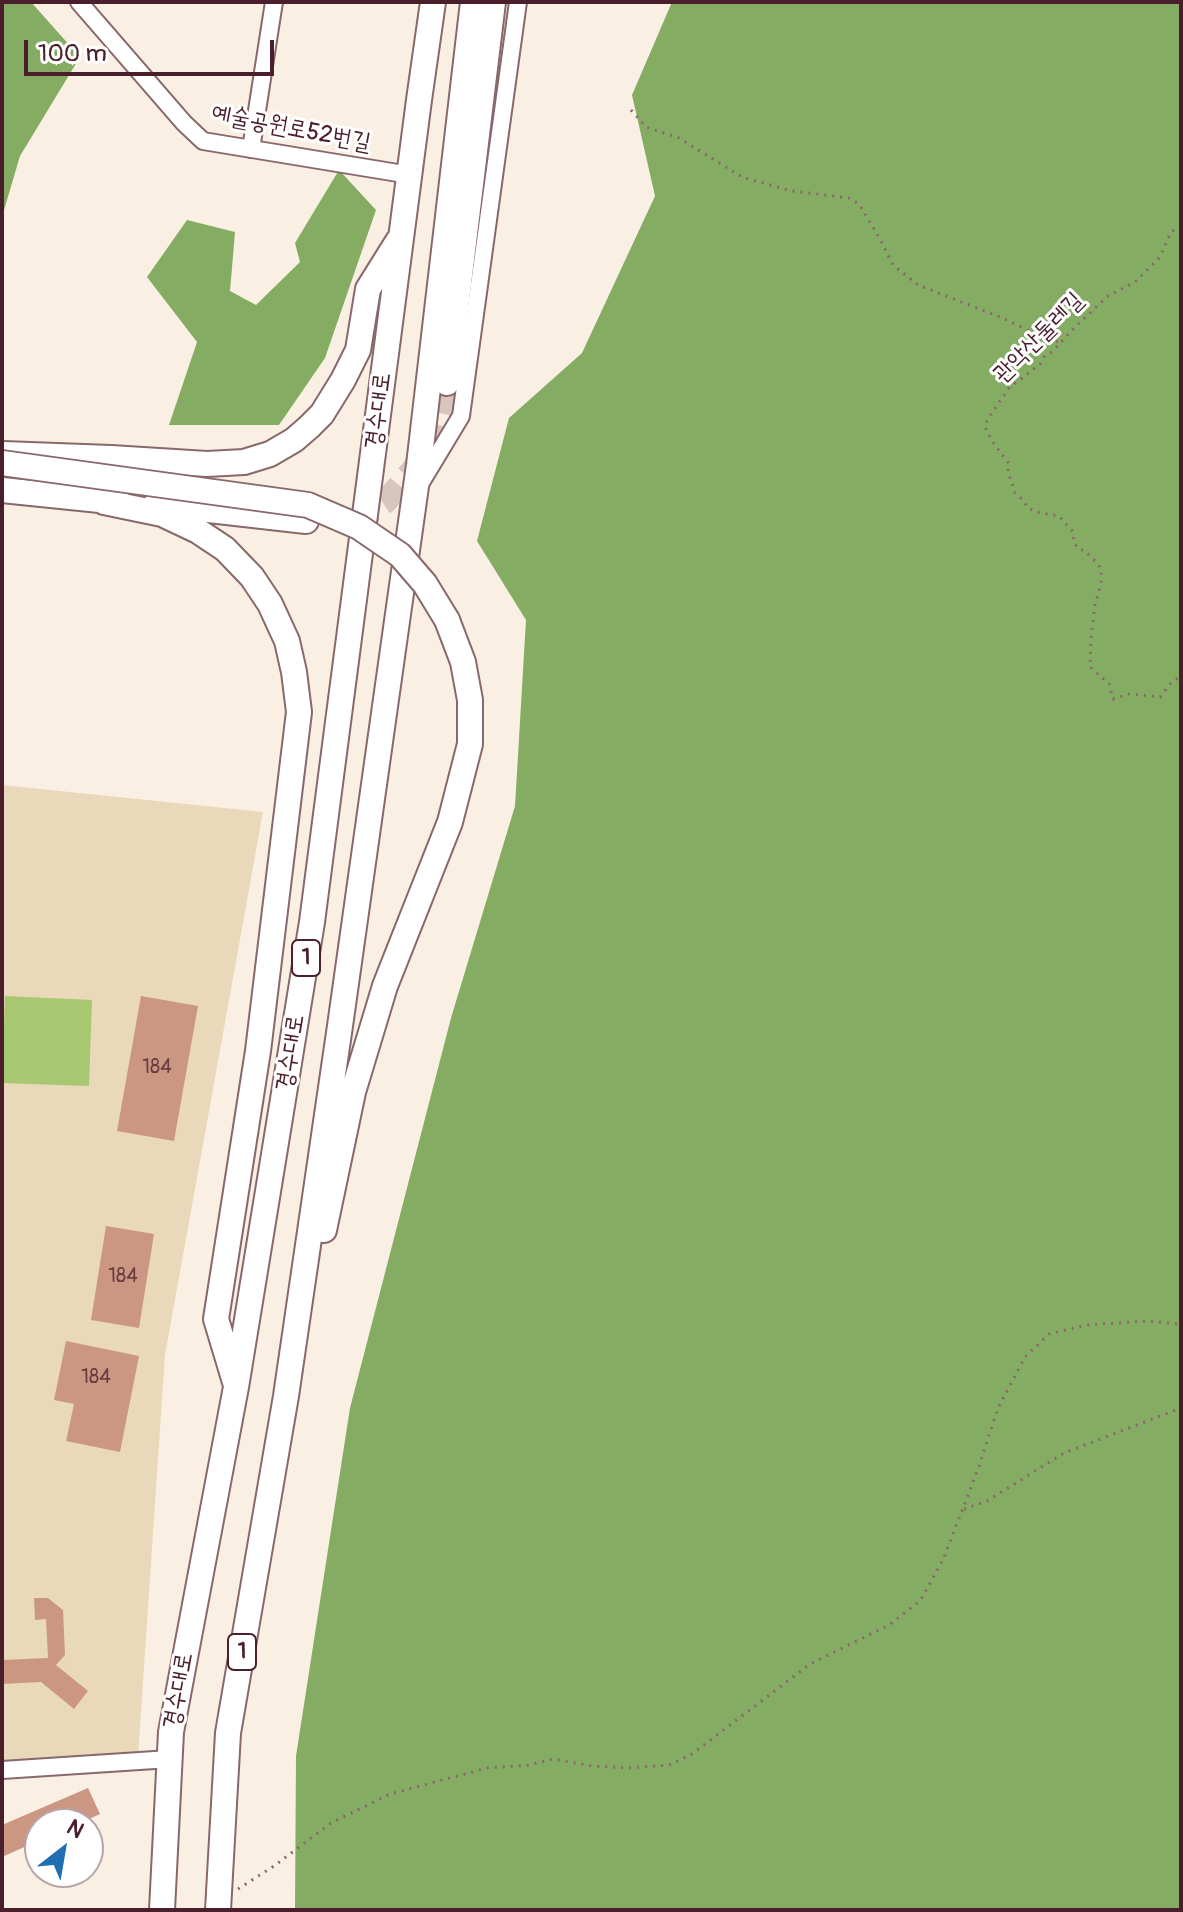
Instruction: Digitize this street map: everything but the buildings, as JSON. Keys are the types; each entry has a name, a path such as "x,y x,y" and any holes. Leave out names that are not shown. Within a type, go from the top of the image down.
{"main road":[{"name":"경수대로","path":"162,1910 171,1732 236,1387 312,922 433,2"},
{"name":"경수대로","path":"218,1906 228,1733 286,1396 415,492 473,2"},
{"path":"447,383 493,2"},
{"path":"2,454 207,464 244,462 270,454 294,440 322,414 343,380 358,350 368,289 401,235"},
{"path":"2,463 308,505 359,527 400,555 425,584 447,620 463,662 470,700 470,744 450,822 385,986 353,1092 286,1396"},
{"path":"2,490 104,502 166,504 306,521"},
{"path":"104,502 162,514 198,531 225,549 252,577 270,604 287,641 294,672 299,712 258,1051 216,1319 236,1387"}],"street":[{"name":"예술공원로52번길","path":"79,2 203,141 410,175"},
{"path":"251,149 274,2"},
{"path":"415,492 461,416 518,2"},
{"path":"2,1770 170,1759"}],"path":[{"path":"631,110 646,127 679,138 742,177 792,191 849,198 859,204 893,265 918,285 1000,317 1053,342 1064,340"},
{"name":"관악산둘레길","path":"1181,226 1171,232 1160,257 1135,282 1108,296 1040,364 1009,388 985,427 1009,464 1008,472 1015,493 1036,512 1059,516 1073,532 1074,543 1101,570 1090,667 1109,684 1113,699 1129,694 1160,697 1181,676"},
{"path":"218,1906 331,1823 390,1794 487,1768 529,1765 553,1759 628,1768 669,1765 692,1754 810,1664 889,1625 920,1601 943,1560 998,1408 1025,1357 1049,1334 1087,1325 1147,1321 1181,1324"},
{"path":"962,1510 987,1501 1064,1453 1181,1408"}],"shaded area":[{"path":"2,785 263,812 165,1355 138,1756 2,1763"}],"green space":[{"path":"2,2 31,2 80,57 20,156 2,217"},
{"path":"672,2 1181,2 1181,1910 295,1910 296,1756 350,1408 451,1018 515,806 526,620 477,541 509,418 582,353 655,196 632,95"},
{"path":"339,170 376,210 325,358 279,425 169,425 197,342 147,277 187,220 235,232 230,291 256,305 300,262 295,243"},
{"path":"5,996 92,1000 89,1086 2,1083"}],"tunnel":[{"path":"352,520 359,519 385,502 413,470 433,434 447,383"}]}
